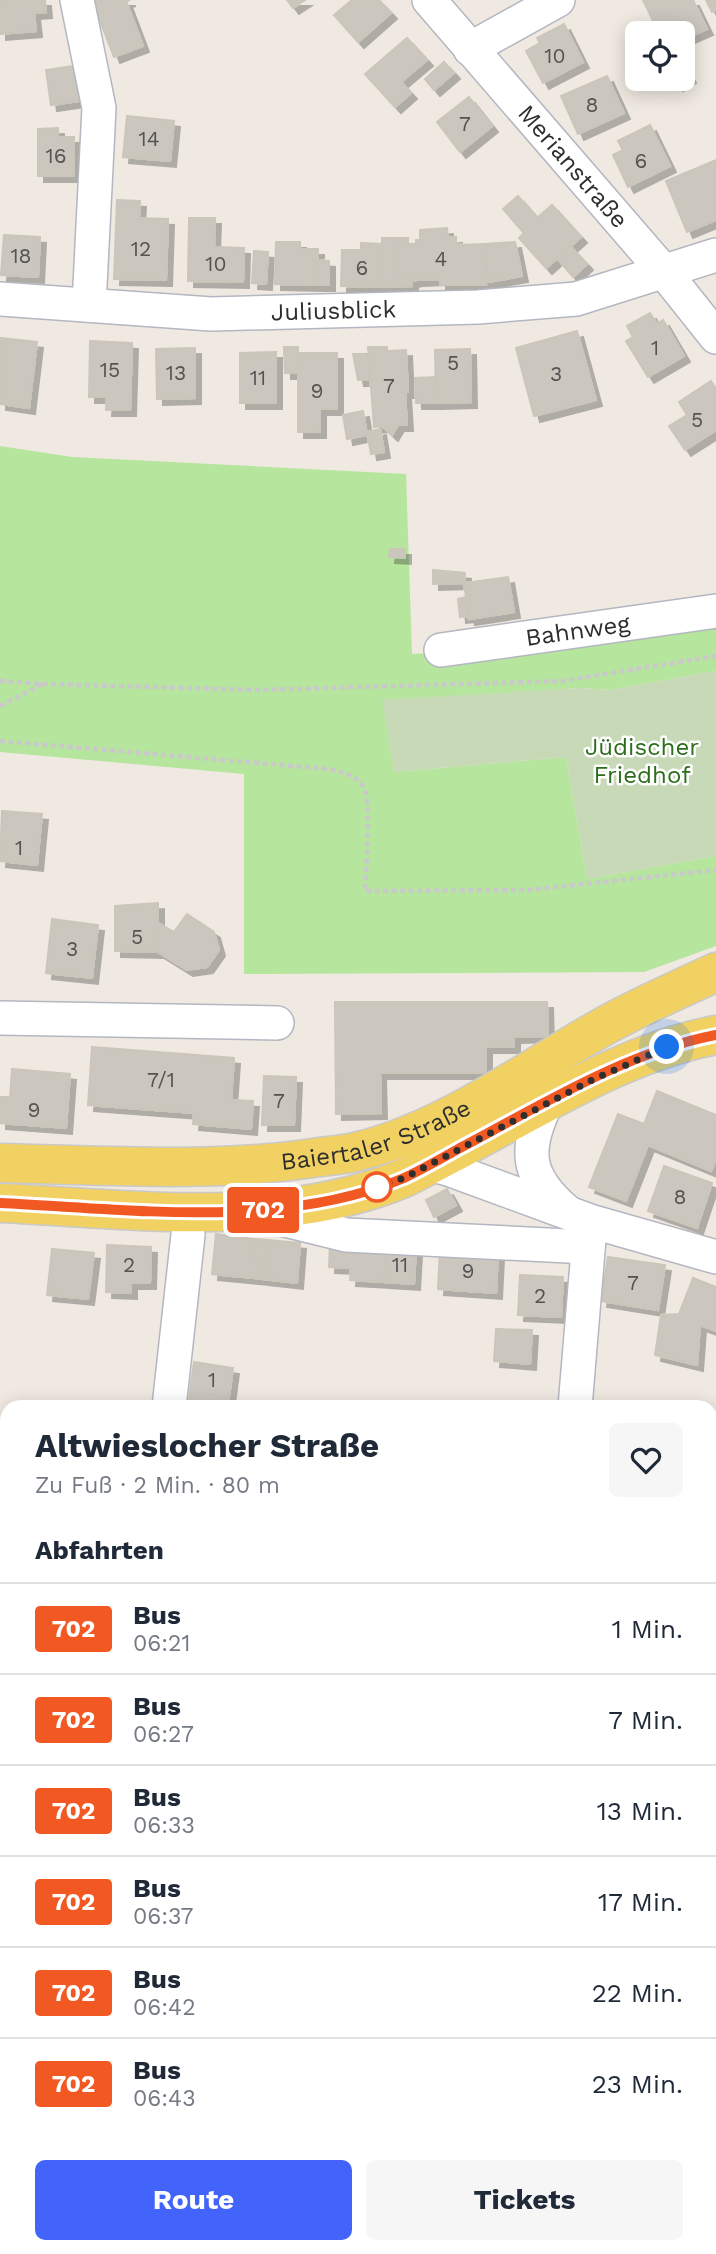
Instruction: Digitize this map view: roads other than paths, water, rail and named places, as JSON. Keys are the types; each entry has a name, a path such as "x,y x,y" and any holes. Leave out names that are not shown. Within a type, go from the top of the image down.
{"main road":[{"name":"Baiertaler Straße","path":"0,1163 202,1167 258,1165 356,1152 411,1133 457,1110 517,1079 602,1027 716,972"},
{"name":"Baiertaler Straße","path":"0,1203 253,1212 302,1206 351,1195 404,1178 618,1067 667,1047 716,1035"},
{"path":"0,1150 55,1164"}],"street":[{"path":"77,0 99,108 89,305"},
{"name":"Merianstraße","path":"429,0 665,273 716,337"},
{"path":"470,49 558,0"},
{"name":"Juliusblick","path":"0,299 211,314 478,307 576,299 716,255"},
{"name":"Bahnweg","path":"441,650 716,611"},
{"path":"0,1018 277,1023"},
{"path":"547,1102 533,1135 534,1168 548,1195 581,1226 575,1400"},
{"path":"430,1164 451,1170 581,1226 716,1257"},
{"path":"253,1212 346,1235 581,1226"},
{"path":"170,1400 188,1235"}],"park label":[{"name":"Jüdischer Friedhof","path":"642,761"}]}
